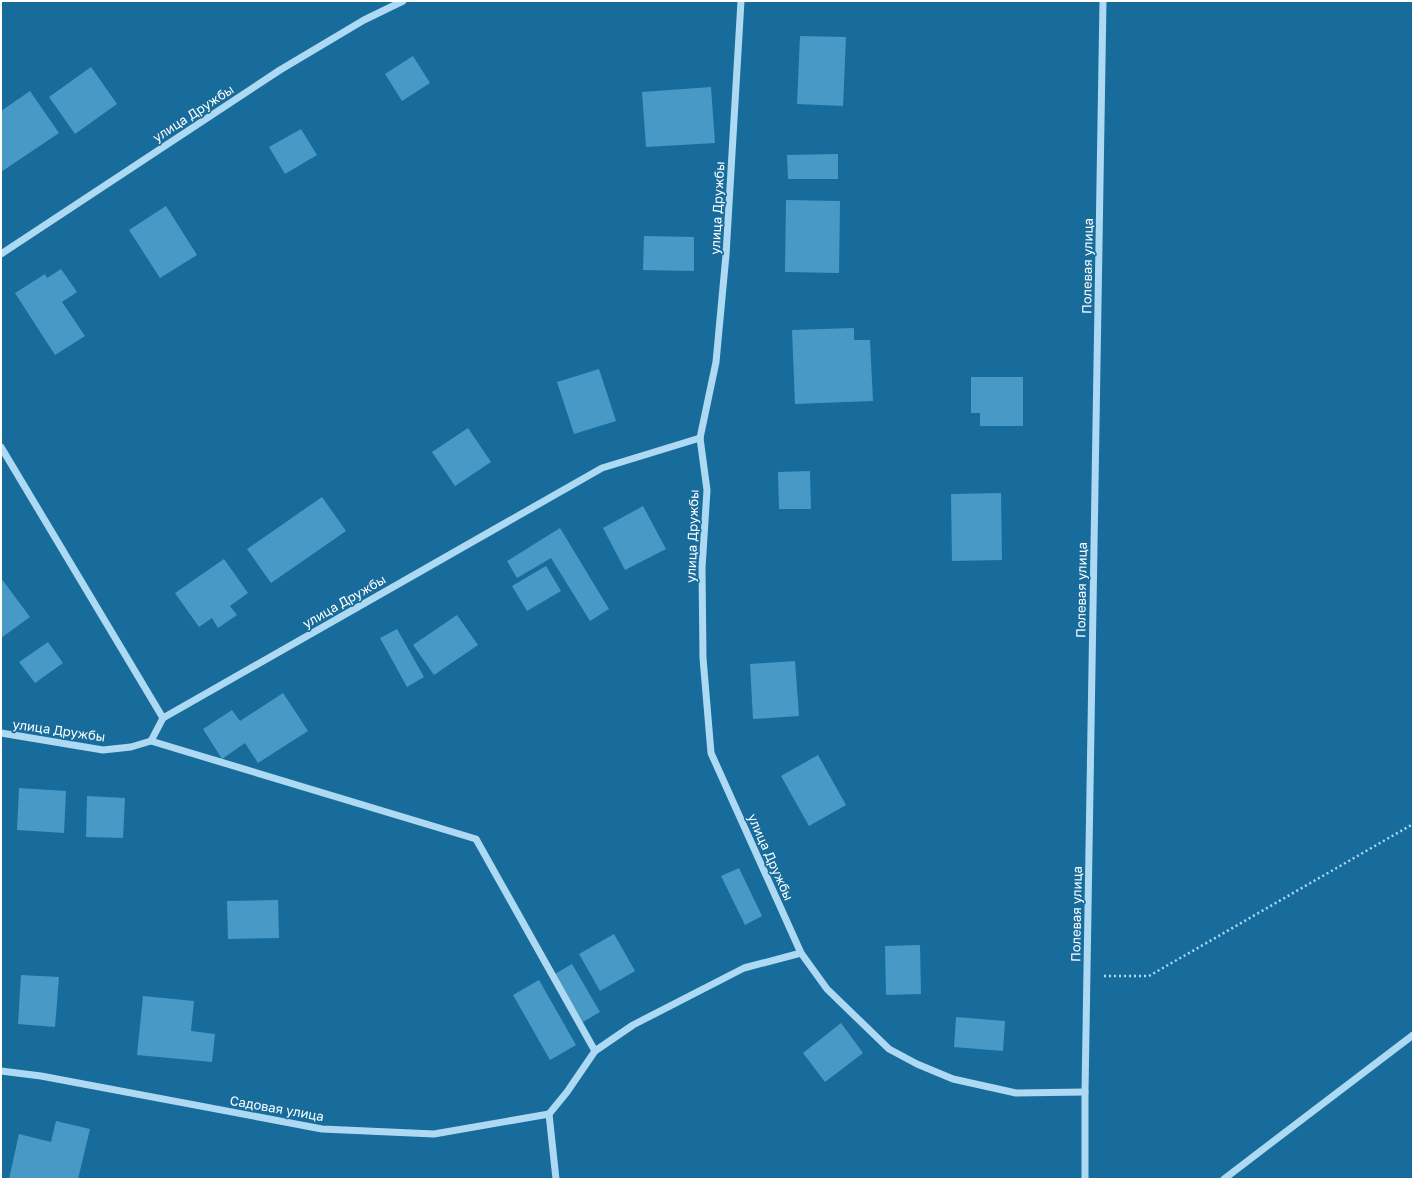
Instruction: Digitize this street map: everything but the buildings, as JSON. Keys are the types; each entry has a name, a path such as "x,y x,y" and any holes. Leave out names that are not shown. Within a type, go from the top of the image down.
{"street":[{"name":"улица Дружбы","path":"1,254 280,70 364,20 403,1"},
{"name":"улица Дружбы","path":"741,1 725,263 716,362 700,438 707,490 702,568 703,658 711,753 801,953 827,989 889,1048 916,1064 953,1079 1016,1093 1085,1092"},
{"name":"Полевая улица","path":"1085,1179 1085,1092 1103,1"},
{"name":"улица Дружбы","path":"163,718 602,468 700,438"},
{"path":"1,447 163,718 151,741 476,839 595,1051"},
{"name":"улица Дружбы","path":"1,733 102,750 131,747 151,741"},
{"path":"556,1179 549,1114 567,1092 595,1051 633,1025 744,968 801,953"},
{"path":"1224,1179 1413,1035"},
{"name":"Садовая улица","path":"1,1071 42,1076 322,1129 434,1134 549,1114"}],"path":[{"path":"1087,976 1149,976 1413,824"}]}
